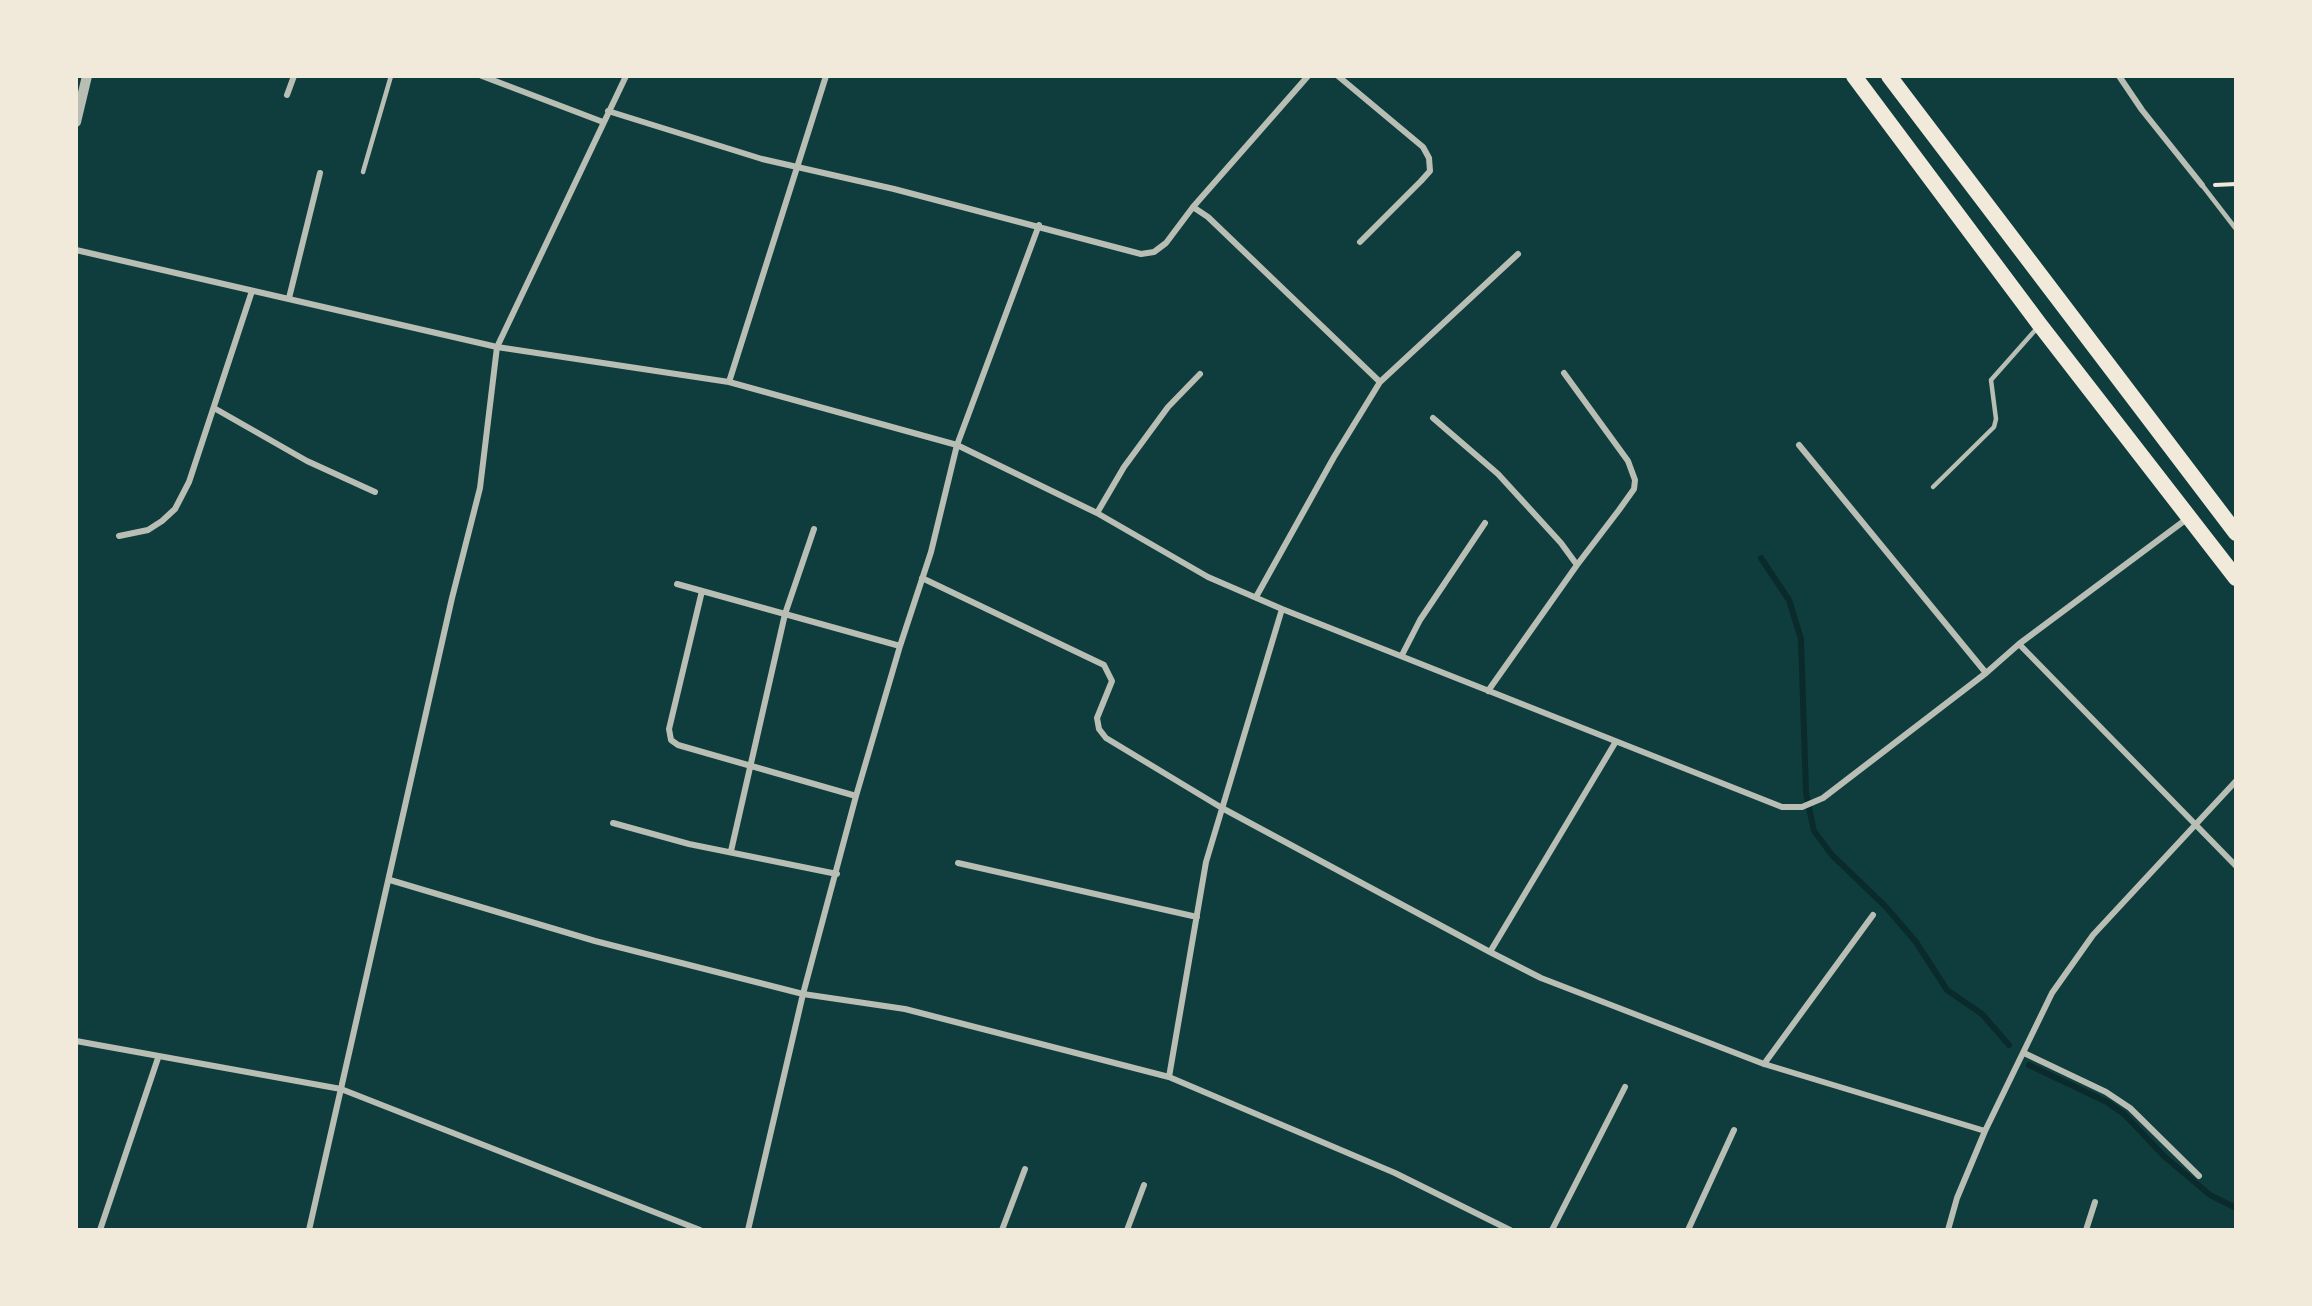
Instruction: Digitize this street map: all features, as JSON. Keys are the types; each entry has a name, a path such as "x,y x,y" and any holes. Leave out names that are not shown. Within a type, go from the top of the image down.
{"highway":[{"path":"1854,76 2040,325 2235,578"},
{"path":"1889,76 2235,533"},
{"path":"2080,377 2103,359"}],"street":[{"path":"76,122 87,76"},
{"path":"287,94 294,76"},
{"path":"482,76 603,122"},
{"path":"309,1230 452,598 480,488 496,347 626,76"},
{"path":"729,382 795,167 826,76"},
{"path":"608,111 795,167 1039,225 1147,254 1166,243 1193,207 1308,76"},
{"path":"1338,76 1423,147 1429,158 1430,171 1360,242"},
{"path":"2119,76 2142,110 2202,185"},
{"path":"289,298 320,173"},
{"path":"1193,207 1208,217 1380,382"},
{"path":"748,1230 803,994 837,874 856,795 922,578 957,445 1039,225"},
{"path":"76,250 496,347 729,382 957,445 1097,513 1208,577 1615,743 1782,807 1802,807 1823,798 1986,673 2019,644 2188,518"},
{"path":"1256,597 1334,457 1380,382 1518,254"},
{"path":"119,536 148,530 162,522 175,509 189,482 252,291"},
{"path":"1488,691 1634,489 1635,480 1628,461 1564,373"},
{"path":"1097,513 1124,467 1168,407 1200,374"},
{"path":"214,408 307,461 375,492"},
{"path":"1433,418 1498,474 1577,565"},
{"path":"1799,445 1986,673"},
{"path":"1402,655 1420,620 1485,523"},
{"path":"731,851 753,765 785,614 814,529"},
{"path":"922,578 1104,665 1112,681 1097,718 1106,738 1222,808 1490,952 1541,978 1764,1064 1985,1131"},
{"path":"677,584 900,646"},
{"path":"702,591 670,735 678,745 856,795"},
{"path":"1169,1077 1206,862 1282,609"},
{"path":"2019,644 2235,866"},
{"path":"1490,952 1615,743"},
{"path":"1948,1230 1957,1198 1985,1131 2052,993 2093,935 2235,781"},
{"path":"613,823 689,844 837,874"},
{"path":"958,862 1197,916"},
{"path":"390,880 595,941 803,994 905,1009 1169,1077 1395,1173 1510,1230"},
{"path":"1764,1064 1873,915"},
{"path":"76,1041 158,1058 341,1089 700,1230"},
{"path":"2024,1053 2106,1092 2130,1108 2199,1176"},
{"path":"100,1230 158,1058"},
{"path":"1552,1230 1625,1087"},
{"path":"1688,1230 1734,1130"},
{"path":"1002,1230 1025,1169"},
{"path":"1127,1230 1144,1185"},
{"path":"2086,1230 2095,1202"}],"lane":[{"path":"363,172 391,76"},
{"path":"2202,185 2235,229"},
{"path":"1933,488 1994,427 1996,419 1991,380 2040,325"}],"waterway":[{"path":"1761,558 1789,600 1801,639 1806,793 1814,831 1832,855 1886,907 1916,942 1947,990 1982,1014 2009,1045"},
{"path":"2029,1065 2107,1102 2124,1114 2165,1157 2210,1195 2236,1208"}]}
